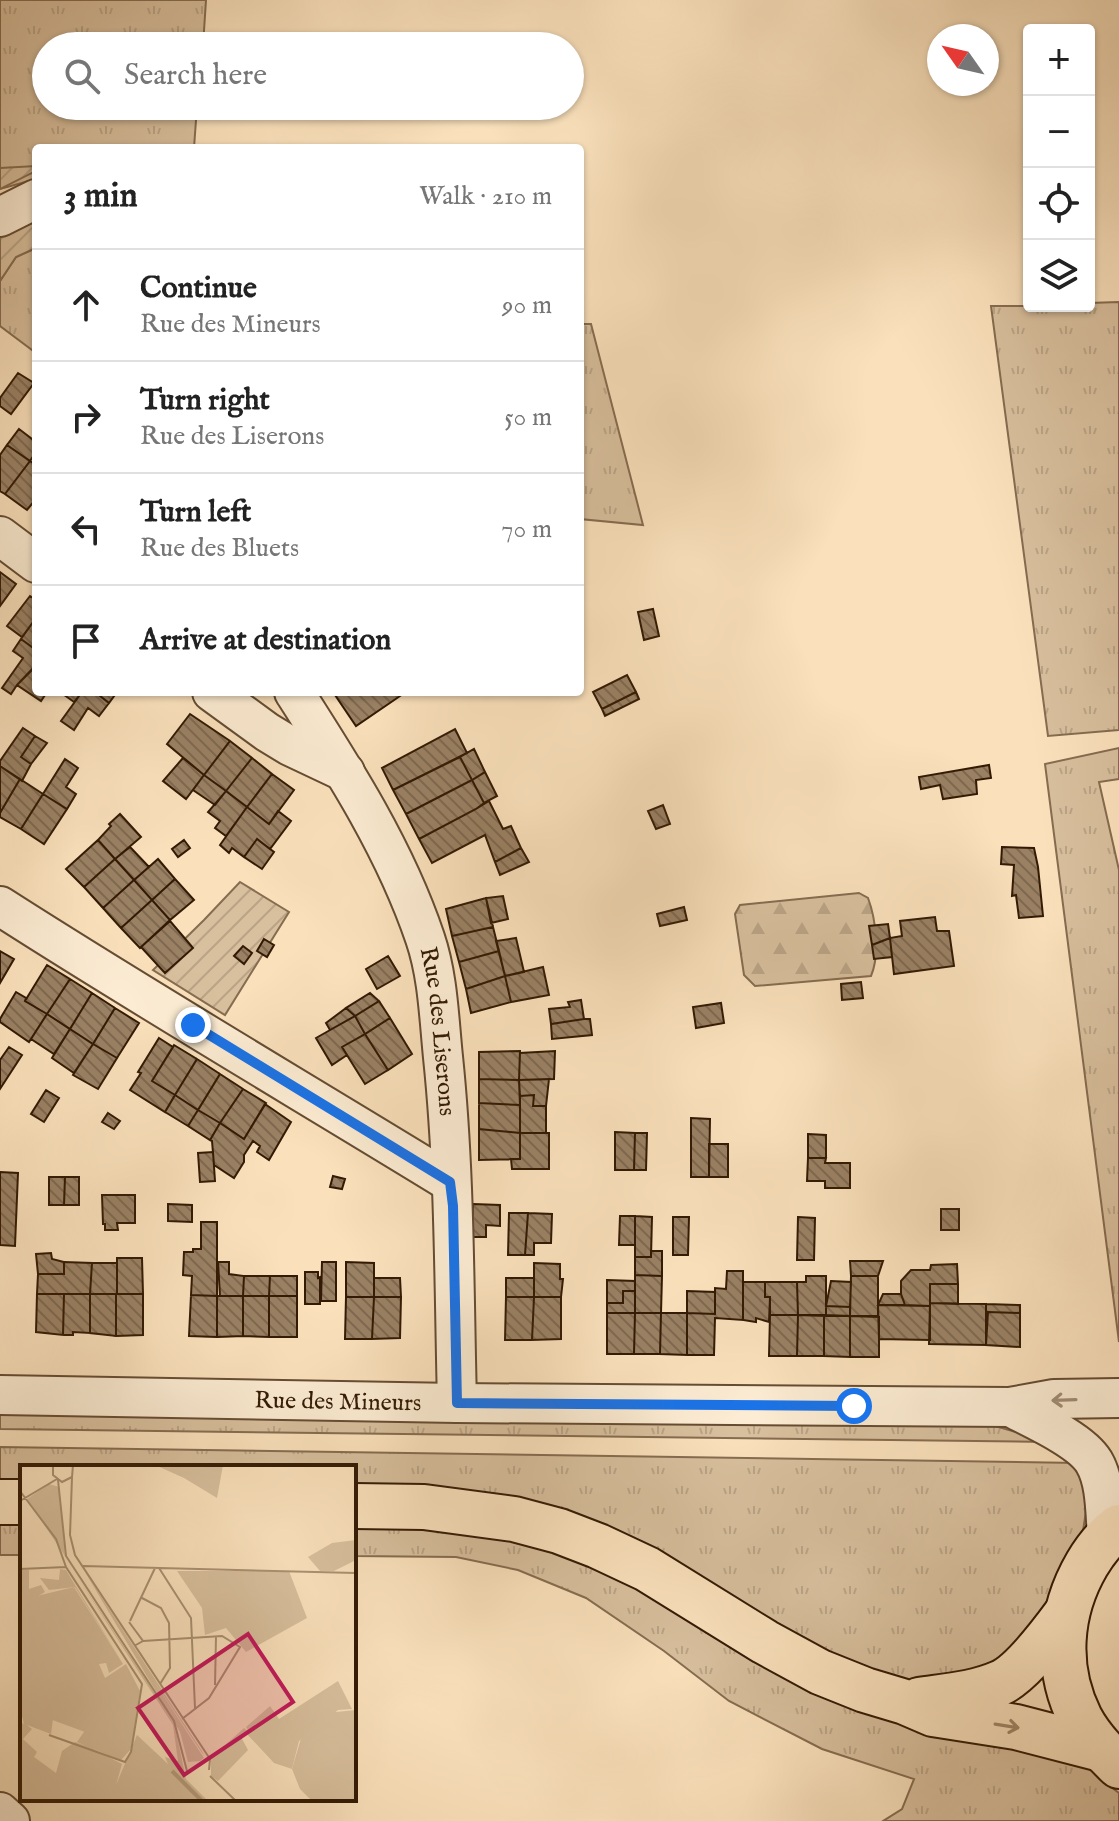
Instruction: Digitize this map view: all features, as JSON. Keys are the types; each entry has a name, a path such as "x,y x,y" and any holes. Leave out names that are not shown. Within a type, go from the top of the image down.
{"main road":[{"path":"356,1506 438,1509 514,1519 559,1531 647,1569 820,1672 933,1714 1016,1727 1110,1758"},
{"path":"1110,1758 1080,1719 1067,1686 1062,1650 1066,1614 1076,1582 1093,1553 1113,1531"},
{"path":"905,1702 964,1693 1003,1682 1045,1641 1066,1614"}],"street":[{"path":"0,217 32,201"},
{"path":"0,536 32,560"},
{"path":"218,696 290,746 345,772"},
{"name":"Rue des Liserons","path":"297,696 345,772 397,868 426,940 435,975 447,1098 453,1206 457,1403"},
{"path":"0,906 450,1182"},
{"name":"Rue des Mineurs","path":"0,1395 457,1403 1010,1407 1054,1399 1112,1398"},
{"path":"1112,1398 1094,1461 1113,1531"},
{"name":"Rue des Mineurs","path":"1010,1407 1070,1439 1094,1461"},
{"path":"0,1812 10,1821"}],"green space":[{"path":"0,0 206,0 204,32 32,32 32,120 196,120 194,144 32,144 32,180 0,189"},
{"path":"32,166 32,173 0,189 0,168"},
{"path":"32,223 32,250 16,257 0,281 0,236"},
{"path":"32,250 32,350 0,326 0,281 16,257"},
{"path":"1119,302 1119,730 1048,736 991,306 1023,306 1023,312 1095,312 1095,303"},
{"path":"584,324 591,324 643,525 584,519"},
{"path":"1119,748 1119,779 1099,782 1119,870 1119,1342 1045,764"},
{"path":"240,882 289,912 225,1015 153,970"},
{"path":"859,893 868,898 875,926 876,948 871,976 755,986 744,975 735,914 740,905"},
{"path":"0,1409 985,1423 1049,1442 0,1429"},
{"path":"0,1447 1079,1463 1089,1492 1083,1531 1063,1564 1043,1612 1002,1666 918,1685 829,1659 658,1555 356,1488 356,1465 20,1465 20,1483 0,1483"},
{"path":"0,1517 20,1517 20,1555 0,1555"},
{"path":"356,1520 464,1524 635,1578 1074,1751 1119,1793 1119,1821 883,1821 902,1809 914,1779 822,1749 729,1701 664,1651 586,1598 518,1570 456,1557 356,1556"}],"building":[{"path":"18,373 32,382 11,414 0,406 0,398"},
{"path":"19,429 32,439 32,458 30,461 7,445"},
{"path":"7,445 30,461 5,494 0,491 0,455"},
{"path":"32,462 32,504 27,510 5,494"},
{"path":"0,572 16,584 0,606"},
{"path":"32,597 32,623 22,637 7,626"},
{"path":"653,609 659,636 644,640 638,612"},
{"path":"32,624 32,647 21,639"},
{"path":"21,639 32,647 32,669 11,694 2,688 23,658 13,651"},
{"path":"32,670 32,695 17,685"},
{"path":"627,675 636,692 602,709 593,692"},
{"path":"636,692 639,699 605,716 602,709"},
{"path":"79,696 100,696 109,703 99,716 88,708 74,730 61,721"},
{"path":"100,696 114,696 109,703"},
{"path":"336,696 400,696 356,726"},
{"path":"190,714 230,741 204,775 167,744"},
{"path":"23,728 35,736 21,757 31,764 22,781 0,766 0,761"},
{"path":"455,729 467,753 393,790 382,768"},
{"path":"35,736 47,743 31,764 21,757"},
{"path":"230,741 252,758 226,791 204,775"},
{"path":"474,749 485,772 472,780 460,757"},
{"path":"460,757 472,780 406,814 393,790"},
{"path":"183,758 204,775 186,799 163,781"},
{"path":"252,758 272,774 247,807 226,791"},
{"path":"65,759 78,768 66,787 76,794 67,809 43,794"},
{"path":"989,765 991,778 976,780 977,794 943,799 940,785 921,789 919,777"},
{"path":"0,766 20,779 0,813"},
{"path":"485,772 497,796 484,803 472,780"},
{"path":"272,774 294,790 269,824 247,807"},
{"path":"204,775 226,791 215,805 193,790"},
{"path":"20,779 43,794 21,829 0,817"},
{"path":"472,780 484,803 419,839 406,814"},
{"path":"226,791 247,807 226,836 215,828 220,821 208,812"},
{"path":"43,794 67,809 44,844 21,829"},
{"path":"489,801 503,829 511,826 521,848 495,862 485,835 432,863 419,839"},
{"path":"663,805 670,824 656,829 648,811"},
{"path":"247,807 269,824 278,811 291,821 270,849 257,839 244,857 232,848 229,853 220,845"},
{"path":"120,814 141,837 115,859 98,840"},
{"path":"257,839 274,852 262,869 244,857"},
{"path":"98,840 115,859 84,887 66,869"},
{"path":"184,840 190,848 178,857 172,849"},
{"path":"130,847 149,867 134,880 115,859"},
{"path":"1002,847 1034,848 1043,916 1019,918 1016,895 1012,896 1014,865 1001,864"},
{"path":"521,848 529,862 500,875 495,862"},
{"path":"115,859 134,880 103,908 84,887"},
{"path":"158,859 175,879 152,900 134,880"},
{"path":"175,879 194,900 170,920 152,900"},
{"path":"134,880 152,900 121,928 103,908"},
{"path":"503,896 508,919 491,923 486,898"},
{"path":"486,898 493,927 452,936 446,909"},
{"path":"152,900 170,920 140,948 121,928"},
{"path":"684,907 687,920 660,926 657,914"},
{"path":"935,917 937,931 949,931 954,966 894,974 890,938 902,936 900,921"},
{"path":"170,921 193,948 165,973 141,947"},
{"path":"888,924 890,938 872,945 869,926"},
{"path":"493,927 499,951 459,962 452,936"},
{"path":"516,938 524,972 505,976 496,941"},
{"path":"890,938 892,957 874,959 872,945"},
{"path":"264,939 274,945 267,957 257,951"},
{"path":"243,946 252,953 244,964 234,956"},
{"path":"0,951 14,959 0,983"},
{"path":"499,951 505,976 466,989 459,962"},
{"path":"388,956 400,976 377,989 366,969"},
{"path":"47,965 70,979 47,1014 25,1001"},
{"path":"543,967 549,995 511,1002 505,976"},
{"path":"505,976 511,1002 471,1013 466,989"},
{"path":"70,979 92,993 70,1029 47,1014"},
{"path":"861,982 863,998 842,1000 841,984"},
{"path":"16,992 47,1014 29,1042 0,1022"},
{"path":"92,993 115,1008 93,1044 70,1029"},
{"path":"370,993 379,1001 355,1016 346,1008"},
{"path":"581,1000 584,1019 551,1024 549,1009 570,1007 568,1002"},
{"path":"379,1001 390,1018 365,1034 355,1016"},
{"path":"721,1003 724,1023 696,1028 693,1007"},
{"path":"115,1008 139,1023 117,1058 93,1044"},
{"path":"346,1008 355,1016 330,1030 326,1023"},
{"path":"47,1014 70,1029 54,1054 31,1039"},
{"path":"355,1016 365,1034 342,1047 347,1055 332,1065 316,1038"},
{"path":"390,1018 412,1054 388,1070 365,1034"},
{"path":"590,1019 592,1035 552,1039 551,1024"},
{"path":"70,1029 93,1044 74,1073 52,1058"},
{"path":"365,1034 388,1070 365,1084 342,1047"},
{"path":"159,1038 173,1047 152,1081 175,1095 165,1112 130,1090"},
{"path":"93,1044 117,1058 98,1089 73,1075"},
{"path":"174,1045 197,1059 175,1095 152,1081"},
{"path":"9,1047 22,1055 0,1089 0,1060"},
{"path":"520,1051 519,1080 479,1079 479,1052"},
{"path":"555,1051 554,1079 519,1080 520,1053"},
{"path":"197,1059 220,1074 198,1110 175,1095"},
{"path":"220,1074 243,1089 220,1123 198,1110"},
{"path":"479,1079 519,1080 520,1105 479,1103"},
{"path":"549,1079 546,1106 533,1106 534,1095 520,1096 519,1080"},
{"path":"243,1089 266,1103 244,1139 220,1123"},
{"path":"46,1090 59,1098 44,1122 31,1114"},
{"path":"175,1095 198,1110 188,1126 165,1112"},
{"path":"534,1095 533,1106 546,1106 546,1133 520,1133 520,1096"},
{"path":"479,1103 520,1105 520,1133 479,1129"},
{"path":"265,1104 291,1122 269,1160 257,1152 260,1146 253,1141 234,1178 214,1165 210,1140 220,1123 244,1139"},
{"path":"198,1110 220,1123 210,1140 188,1126"},
{"path":"108,1113 120,1121 114,1129 102,1122"},
{"path":"691,1118 710,1119 709,1177 691,1177"},
{"path":"479,1129 520,1133 520,1159 479,1160"},
{"path":"615,1132 635,1133 634,1170 615,1170"},
{"path":"520,1133 549,1133 549,1169 512,1169 511,1159 520,1159"},
{"path":"635,1133 647,1133 646,1170 634,1170"},
{"path":"808,1134 826,1135 826,1158 808,1158"},
{"path":"709,1144 728,1144 728,1177 709,1177"},
{"path":"213,1152 215,1181 200,1182 198,1153"},
{"path":"808,1158 826,1158 825,1163 850,1163 850,1188 825,1188 825,1181 807,1181"},
{"path":"0,1172 18,1173 15,1246 0,1245"},
{"path":"333,1176 345,1179 342,1189 330,1187"},
{"path":"49,1177 65,1177 64,1205 49,1205"},
{"path":"65,1177 79,1177 79,1205 64,1205"},
{"path":"102,1195 135,1195 135,1223 117,1223 118,1230 105,1230"},
{"path":"168,1204 192,1205 192,1222 168,1221"},
{"path":"473,1204 500,1205 500,1226 486,1225 486,1237 472,1237"},
{"path":"941,1209 959,1209 959,1230 941,1230"},
{"path":"509,1213 528,1213 525,1255 508,1255"},
{"path":"528,1213 552,1214 551,1243 534,1243 534,1255 525,1255"},
{"path":"620,1216 635,1216 635,1245 619,1245"},
{"path":"635,1216 652,1217 651,1257 635,1257"},
{"path":"673,1217 689,1217 688,1255 673,1255"},
{"path":"798,1217 815,1218 814,1260 797,1260"},
{"path":"201,1222 217,1222 217,1296 191,1295 192,1276 183,1275 184,1252 201,1249"},
{"path":"651,1251 662,1251 662,1276 635,1275 635,1257 651,1257"},
{"path":"51,1253 52,1259 64,1262 64,1274 38,1274 36,1254"},
{"path":"117,1258 142,1258 143,1294 117,1294"},
{"path":"850,1261 883,1261 878,1276 851,1276"},
{"path":"64,1262 92,1263 90,1294 37,1294 38,1274 64,1274"},
{"path":"218,1262 229,1262 229,1274 244,1276 243,1296 220,1296"},
{"path":"322,1262 336,1262 336,1301 321,1301"},
{"path":"346,1262 374,1263 374,1297 346,1297"},
{"path":"92,1263 117,1263 117,1294 90,1294"},
{"path":"534,1263 560,1264 560,1279 563,1279 561,1297 534,1297"},
{"path":"957,1264 958,1284 930,1284 930,1306 905,1305 901,1281 911,1270 930,1270 931,1265"},
{"path":"727,1271 743,1271 743,1320 715,1318 714,1355 687,1355 687,1313 715,1314 715,1288 726,1289"},
{"path":"305,1272 318,1272 320,1304 305,1304"},
{"path":"635,1275 662,1276 661,1313 635,1313"},
{"path":"244,1276 270,1276 269,1296 243,1296"},
{"path":"270,1276 297,1276 297,1296 269,1296"},
{"path":"806,1276 826,1276 826,1316 798,1315 797,1282 806,1282"},
{"path":"851,1276 878,1276 878,1316 850,1316"},
{"path":"374,1278 400,1278 401,1297 374,1297"},
{"path":"506,1278 534,1278 534,1297 506,1297"},
{"path":"607,1280 635,1281 635,1291 623,1291 623,1303 607,1303"},
{"path":"831,1281 851,1282 850,1307 826,1306"},
{"path":"743,1282 765,1282 765,1297 770,1297 769,1322 756,1318 756,1322 743,1320"},
{"path":"765,1282 797,1282 798,1315 770,1315 770,1297 765,1297"},
{"path":"930,1284 958,1284 958,1304 930,1303"},
{"path":"623,1291 635,1291 635,1313 607,1313 607,1303 623,1303"},
{"path":"687,1291 715,1292 715,1314 687,1313"},
{"path":"37,1294 64,1294 63,1335 36,1332"},
{"path":"64,1294 90,1294 90,1333 63,1335"},
{"path":"90,1294 116,1294 116,1336 90,1333"},
{"path":"116,1294 143,1294 143,1335 116,1336"},
{"path":"883,1294 901,1294 905,1305 878,1305"},
{"path":"191,1295 217,1296 217,1337 189,1336"},
{"path":"217,1296 243,1296 243,1336 217,1337"},
{"path":"243,1296 269,1296 269,1337 243,1336"},
{"path":"269,1296 297,1296 297,1337 269,1337"},
{"path":"346,1297 374,1297 372,1339 345,1339"},
{"path":"374,1297 401,1297 400,1338 372,1339"},
{"path":"506,1297 534,1297 532,1340 505,1340"},
{"path":"534,1297 561,1297 561,1339 532,1340"},
{"path":"930,1303 986,1304 986,1345 929,1344"},
{"path":"986,1304 1020,1305 1020,1313 988,1312 986,1345"},
{"path":"878,1305 930,1306 930,1340 879,1339"},
{"path":"826,1306 850,1307 850,1316 826,1316"},
{"path":"988,1312 1020,1313 1020,1347 986,1345"},
{"path":"607,1313 635,1313 634,1354 607,1354"},
{"path":"635,1313 661,1313 660,1354 634,1354"},
{"path":"661,1313 687,1313 687,1355 660,1354"},
{"path":"770,1315 798,1315 797,1356 769,1356"},
{"path":"798,1315 824,1315 824,1356 797,1356"},
{"path":"824,1315 850,1316 850,1357 824,1356"},
{"path":"850,1316 879,1317 879,1357 850,1357"}],"route":[{"path":"193,1025 450,1182 457,1403 854,1406"}]}
